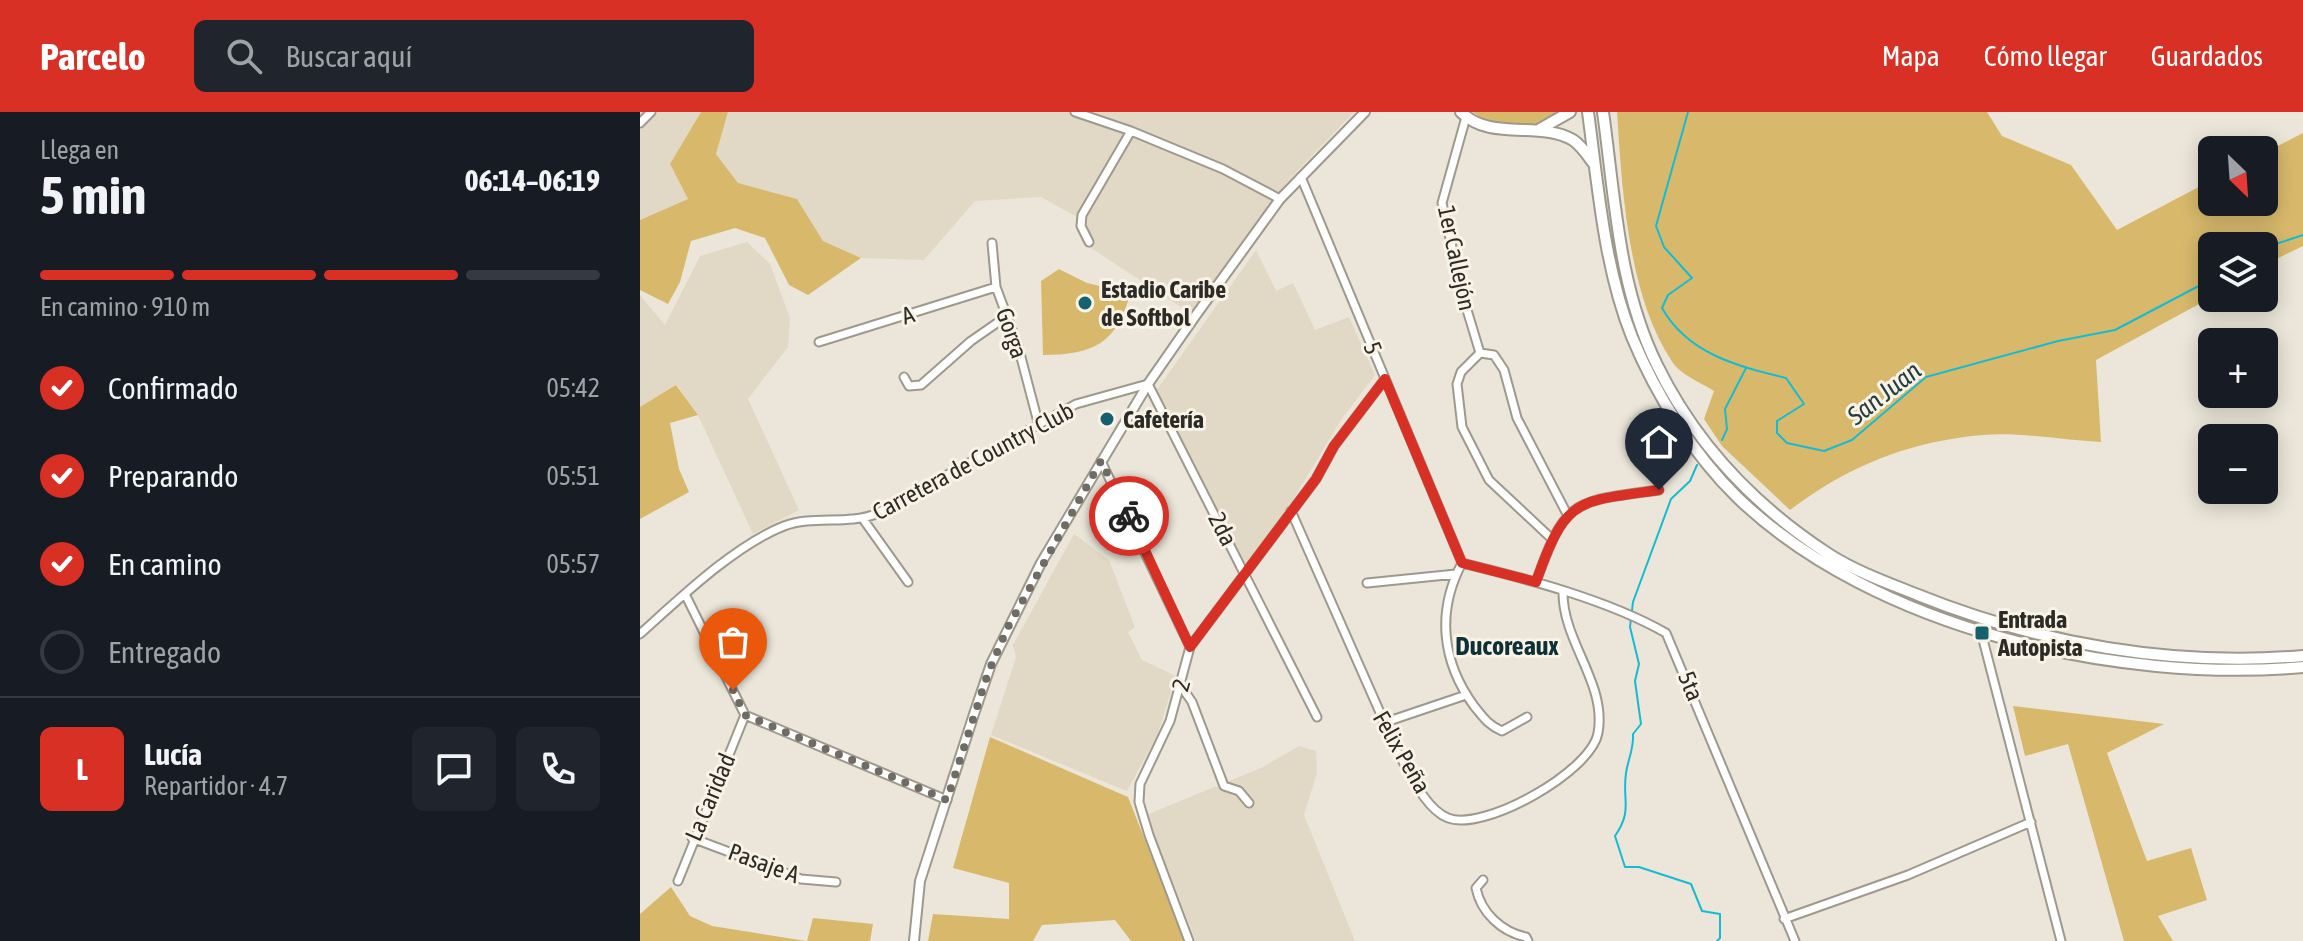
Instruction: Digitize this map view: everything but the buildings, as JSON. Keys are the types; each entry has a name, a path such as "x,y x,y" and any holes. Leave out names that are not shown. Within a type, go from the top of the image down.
{"highway":[{"path":"1534,131 1551,126 1570,112"},
{"path":"1588,112 1617,293 1633,338 1656,386 1712,469 1739,498 1787,539 1874,590 1978,630 2151,668 2252,671 2303,667"},
{"path":"1464,114 1496,128 1534,131 1573,140 1595,166"},
{"path":"1604,115 1614,208 1631,298 1655,362 1702,441 1766,508 1833,557 1875,578 1986,620 2129,652 2208,659 2303,656"}],"main road":[{"path":"914,941 920,881 947,800 1002,639 1044,557 1148,384 1280,199 1365,112"}],"street":[{"path":"640,123 651,112"},
{"path":"1075,112 1223,169 1280,199"},
{"name":"1er Callejón","path":"1464,114 1442,203 1449,241 1480,353"},
{"path":"1089,242 1081,226 1082,215 1131,131"},
{"name":"5","path":"1301,177 1462,563"},
{"name":"Gorga","path":"992,243 996,287 1038,422"},
{"name":"A","path":"819,342 996,287"},
{"path":"904,377 909,386 921,385 971,341 1007,316"},
{"path":"1552,539 1489,480 1462,427 1457,384 1461,372 1480,353 1494,355 1504,370 1517,418 1567,514"},
{"name":"2","path":"1189,941 1139,802 1140,784 1170,721 1190,647 1385,379"},
{"name":"Carretera de Country Club","path":"640,634 685,594 783,526 801,521 863,519 893,506 1038,422 1076,404 1148,384"},
{"name":"2da","path":"1148,384 1317,717"},
{"path":"1101,461 1190,647"},
{"path":"1536,582 1552,539 1567,514 1593,499 1659,490"},
{"name":"Felix Peña","path":"1291,511 1321,573 1383,723 1417,785 1437,811 1449,819 1479,816 1516,804 1553,785 1588,754 1598,732 1598,702 1563,613 1563,593"},
{"path":"863,519 908,582"},
{"path":"1462,563 1456,574 1446,617 1449,662 1466,695 1486,721 1502,731 1527,717"},
{"name":"5ta","path":"1462,563 1536,582 1622,612 1666,633 1795,941"},
{"path":"1367,583 1456,574"},
{"path":"685,594 745,715 947,800"},
{"path":"1986,620 1978,630 2061,941"},
{"path":"1181,686 1192,702 1224,786 1239,791 1249,803"},
{"path":"1383,723 1466,695"},
{"name":"La Caridad","path":"678,881 692,838 745,715"},
{"path":"1784,919 1908,875 2031,822"},
{"name":"Pasaje A","path":"692,838 801,879 836,882"},
{"path":"1483,880 1476,888 1480,906 1510,934 1526,937 1528,941"}],"shaded area":[{"path":"640,112 701,112 670,164 688,199 640,220"},
{"path":"701,112 728,112 716,154 738,183 797,199 823,241 861,258 808,295 789,285 765,238 735,228 691,241 680,282 668,304 640,290 640,220 688,199 670,164"},
{"path":"728,112 1354,112 1286,183 1190,313 1082,242 1077,217 1041,197 975,201 924,260 861,258 823,241 797,199 738,183 716,154"},
{"path":"1473,112 1557,112 1537,123 1516,127 1494,123"},
{"path":"1617,112 1987,112 2002,136 2071,165 2117,230 2198,187 2198,216 2278,216 2278,146 2303,133 2303,246 2278,258 2278,232 2198,232 2198,305 2096,360 2101,442 1997,434 1930,443 1857,469 1790,510 1722,446 1704,419 1714,391 1677,367 1658,336 1637,275 1622,175"},
{"path":"747,242 770,264 790,318 788,347 748,399 799,510 753,534 698,415 677,385 640,407 640,295 665,325 700,256"},
{"path":"1256,250 1276,291 1293,283 1315,330 1349,317 1375,375 1341,420 1288,508 1246,566 1156,391"},
{"name":"Estadio Caribe de Softbol","path":"1059,269 1087,283 1130,293 1118,324 1101,343 1076,352 1043,355 1041,281"},
{"path":"676,385 698,415 670,423 679,469 689,492 640,519 640,407"},
{"path":"1074,534 1109,560 1135,627 1128,632 1142,660 1176,676 1157,736 1127,791 991,735 1016,657 1013,645"},
{"path":"2013,706 2164,724 2107,753 2147,861 2191,848 2207,900 2158,916 2173,941 2124,941 2068,744 2025,756"},
{"path":"990,737 1128,797 1185,941 1131,941 1115,920 1042,925 1033,941 928,941 933,914 1009,919 1009,883 953,868"},
{"path":"1299,746 1316,751 1317,773 1304,815 1355,941 1196,941 1146,815 1261,768"},
{"path":"671,887 690,916 712,926 806,941 640,941 640,914"},
{"path":"813,918 873,924 870,941 807,941"}],"waterway":[{"name":"San Juan","path":"1688,112 1656,226 1664,247 1692,278 1668,295 1662,308 1685,337 1715,356 1786,378 1804,404 1777,421 1777,433 1787,443 1824,451 1852,440 1926,377 2058,341 2115,330 2198,286"},
{"name":"San Juan","path":"2278,243 2303,235"},
{"path":"1722,440 1727,429 1725,409 1746,368"},
{"path":"1697,465 1690,481 1671,499 1633,602 1630,627 1639,664 1635,681 1641,724 1633,734 1626,773 1624,819 1615,836 1625,867 1639,867 1691,884 1702,911 1720,914 1720,938 1717,941"}],"way so far":[{"path":"733,690 745,715 947,800 988,673 1008,627 1044,557 1101,461 1129,516"}],"place":[{"name":"Estadio Caribe de Softbol","path":"1085,303"},
{"name":"Cafetería","path":"1107,419"},
{"name":"Entrada Autopista","path":"1982,633"}],"district":[{"name":"Ducoreaux","path":"1507,646"}],"route":[{"path":"1129,516 1190,647 1316,479 1334,446 1385,379 1462,563 1536,582 1552,539 1567,514 1593,499 1659,490"}]}
